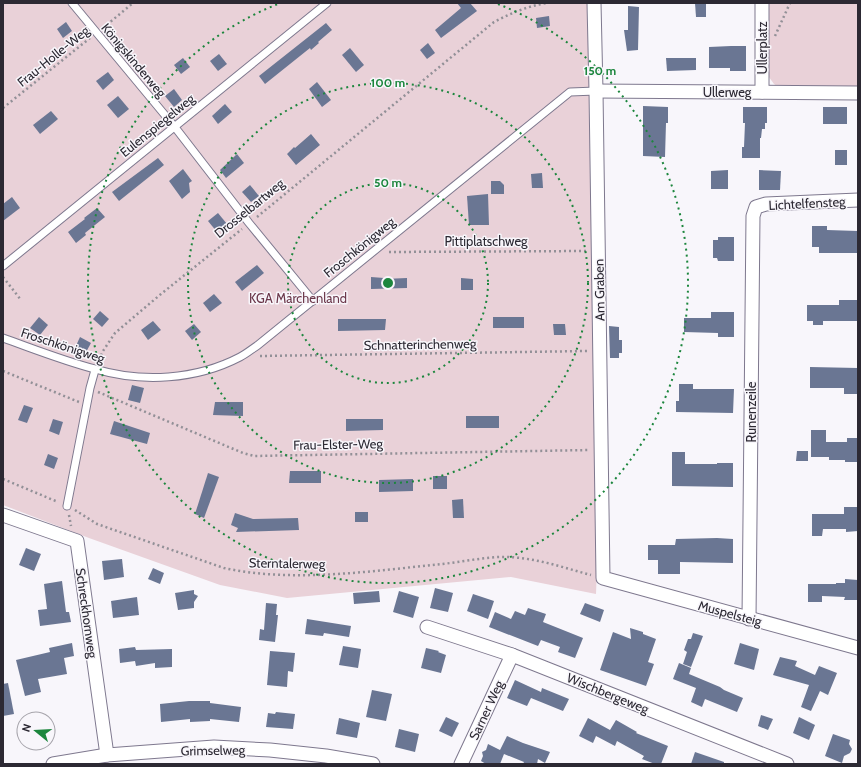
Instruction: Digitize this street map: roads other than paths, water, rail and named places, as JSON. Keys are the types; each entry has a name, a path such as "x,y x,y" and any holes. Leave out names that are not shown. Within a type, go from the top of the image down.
{"street":[{"name":"Am Graben","path":"594,3 603,578"},
{"name":"Ullerplatz","path":"762,3 762,92"},
{"name":"Ullerweg","path":"596,92 858,93"},
{"name":"Lichtelfensteg","path":"756,207 766,204 858,200"},
{"name":"Runenzeile","path":"749,619 753,216 756,207"},
{"name":"Schreckhornweg","path":"3,515 77,541 107,759"},
{"name":"Muspelsteig","path":"603,578 858,648"},
{"name":"Wischbergeweg","path":"427,627 512,655 787,764"},
{"name":"Sarner Weg","path":"461,764 512,655"},
{"name":"Grimselweg","path":"53,764 214,747 270,750 326,756 373,764"}],"lane":[{"name":"Königskinderweg","path":"72,3 174,126 249,224 313,300"},
{"name":"Eulenspiegelweg","path":"3,266 327,3"},
{"name":"Froschkönigweg","path":"3,338 95,370 122,375 151,377 178,376 211,369 240,356 258,345 570,92 596,92"},
{"path":"67,506 90,388 95,370"}],"park label":[{"name":"KGA Märchenland","path":"298,298"}]}
